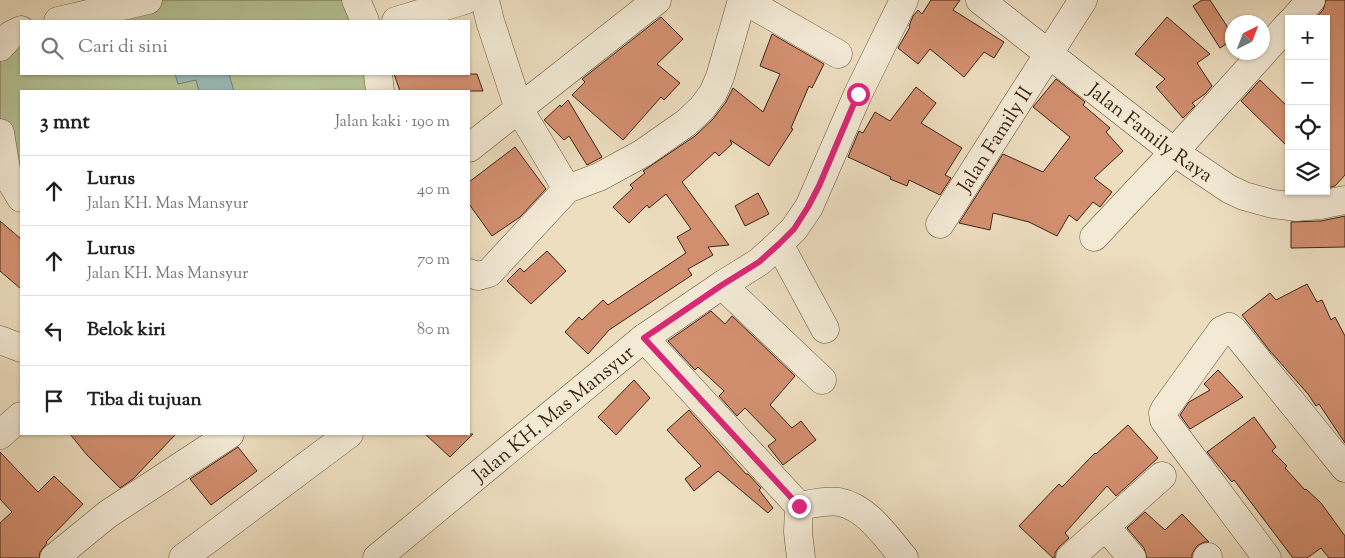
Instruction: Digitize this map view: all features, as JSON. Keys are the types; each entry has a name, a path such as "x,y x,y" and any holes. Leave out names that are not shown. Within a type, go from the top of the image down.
{"street":[{"path":"356,0 364,20"},
{"path":"399,20 465,0"},
{"path":"470,147 520,110 658,0"},
{"path":"470,273 478,276 489,273 567,189 599,177 643,153 702,108 713,93 720,77 743,0 838,54"},
{"name":"Jalan KH. Mas Mansyur","path":"377,558 644,338 759,262 779,244 805,213 858,94 904,0"},
{"name":"Jalan Family Raya","path":"980,0 1174,152 1229,189 1244,196 1273,204 1297,207 1345,200"},
{"name":"Jalan Family II","path":"940,224 1084,0"},
{"path":"1297,15 1310,0"},
{"path":"62,20 140,1"},
{"path":"481,16 520,110 567,189"},
{"path":"1094,237 1174,152 1285,28"},
{"path":"0,47 11,35 20,30"},
{"path":"378,75 380,90"},
{"path":"0,133 4,175 20,197"},
{"path":"779,244 825,329"},
{"path":"722,285 822,380"},
{"path":"1268,558 1163,417 1165,409 1222,330 1229,328 1234,331 1345,468"},
{"path":"644,338 799,506 798,532 801,558"},
{"path":"0,340 20,348"},
{"path":"0,435 20,417"},
{"path":"54,558 108,514 228,435"},
{"path":"183,558 348,435"},
{"path":"1070,558 1162,476"},
{"path":"799,506 838,501 850,505 876,524 904,558"},
{"path":"1106,527 1132,558"}],"green space":[{"path":"148,0 356,0 365,20 62,20"},
{"path":"20,31 20,75 378,75 380,90 20,90 20,195 0,133 0,47"}],"water":[{"path":"175,75 229,75 234,90 199,90 196,80 178,84"}],"building":[{"path":"931,0 960,0 953,10 1004,42 994,58 984,52 964,77 930,49 918,64 898,48 910,27 913,16 918,10 922,14"},
{"path":"1202,0 1210,0 1225,23 1225,45 1220,48 1193,6"},
{"path":"1326,0 1345,0 1345,175 1335,186 1330,187 1330,15 1319,15 1323,10"},
{"path":"661,17 683,39 657,64 680,83 664,100 661,97 623,140 572,95 585,82 582,79"},
{"path":"1167,17 1210,54 1197,63 1212,86 1205,94 1192,103 1195,106 1183,118 1156,87 1165,79 1135,54"},
{"path":"772,34 824,64 812,88 809,86 791,128 793,129 769,166 730,140 732,144 719,156 715,152 682,182 729,245 708,247 713,255 688,269 692,275 609,330 588,354 565,332 579,317 582,320 603,300 608,305 686,253 677,237 691,229 666,194 649,208 647,205 629,223 613,207 633,188 630,185 645,173 643,171 695,136 713,119 726,102 733,88 763,112 780,74 760,66"},
{"path":"477,74 483,91 470,90 400,90 394,75"},
{"path":"1056,79 1085,102 1083,105 1110,128 1106,132 1123,151 1094,178 1112,192 1100,207 1093,202 1077,221 1069,215 1057,236 1029,222 993,213 990,230 959,223 1003,154 1043,172 1070,137 1033,107"},
{"path":"1260,80 1285,104 1285,144 1241,101"},
{"path":"916,87 936,103 921,123 962,148 945,175 951,178 940,195 909,180 907,186 890,179 891,177 848,157 859,131 863,133 875,112 890,121"},
{"path":"568,100 602,157 587,165 569,136 564,140 544,120"},
{"path":"515,147 546,189 520,217 492,236 470,205 470,181"},
{"path":"758,193 769,214 745,226 735,206"},
{"path":"1345,216 1345,247 1291,248 1291,222 1321,221"},
{"path":"0,221 20,238 20,288 0,271"},
{"path":"547,251 566,271 531,304 507,281 520,268 524,272"},
{"path":"1307,284 1317,302 1322,300 1331,320 1335,317 1345,336 1345,443 1319,404 1316,406 1242,315 1270,293 1276,300"},
{"path":"711,311 725,324 732,316 795,376 770,405 792,428 801,421 816,440 783,465 768,446 776,440 745,408 737,416 719,396 724,391 698,367 695,370 668,341"},
{"path":"1218,370 1243,397 1190,429 1180,415 1189,402 1210,390 1204,384"},
{"path":"634,380 650,398 616,435 598,417"},
{"path":"689,410 746,474 761,488 759,490 773,508 768,513 718,471 694,491 685,479 701,466 667,430"},
{"path":"1254,417 1276,447 1272,451 1287,466 1285,468 1305,490 1321,503 1345,536 1345,558 1329,558 1321,548 1307,558 1293,558 1234,480 1232,482 1207,452"},
{"path":"1128,425 1158,458 1116,496 1107,486 1065,533 1069,538 1059,547 1055,553 1055,558 1053,558 1019,526 1059,484 1062,487 1095,453"},
{"path":"473,434 450,457 426,435"},
{"path":"71,435 175,435 133,479 120,488 87,455"},
{"path":"238,447 257,471 211,505 190,479"},
{"path":"0,452 38,492 54,476 83,504 46,542 39,558 0,558 0,523 12,512 0,499"},
{"path":"1145,512 1165,530 1182,514 1209,542 1204,542 1197,546 1192,554 1192,558 1147,558 1144,548 1127,528"}],"route":[{"path":"799,506 644,338 759,262 794,229 819,186 858,94"}]}
